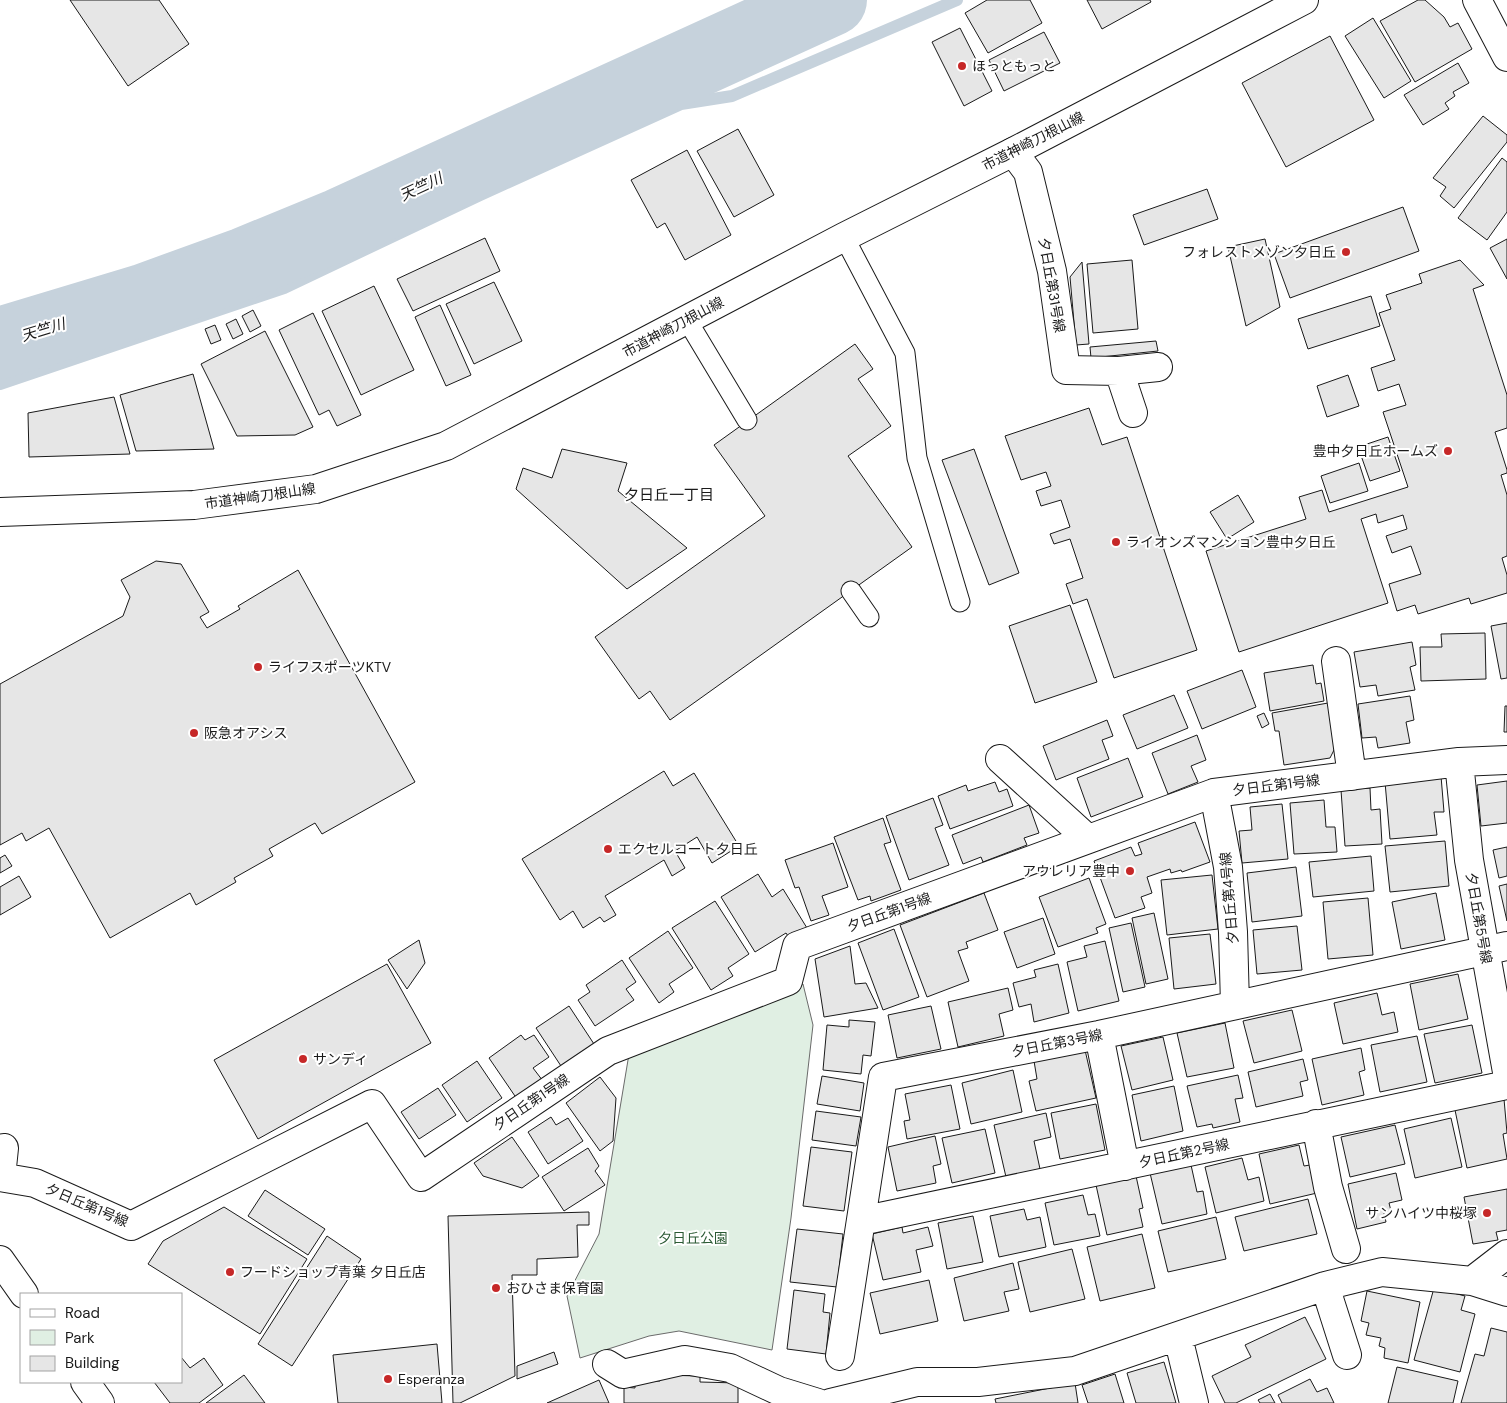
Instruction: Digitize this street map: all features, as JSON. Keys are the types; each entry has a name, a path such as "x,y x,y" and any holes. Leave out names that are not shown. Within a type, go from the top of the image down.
{"street":[{"name":"市道神崎刀根山線","path":"0,512 194,505 316,489 446,446 844,237 1013,152 1304,0"},
{"path":"1477,0 1507,57"},
{"name":"夕日丘第31号線","path":"1013,152 1028,172 1052,271 1066,370 1119,370 1158,367"},
{"path":"1119,370 1133,414"},
{"path":"1336,661 1352,776"},
{"path":"1000,759 1088,839"},
{"name":"夕日丘第1号線","path":"1,1177 36,1183 131,1226 372,1104 421,1177 608,1050 788,981 797,946 1214,793 1459,762 1507,760"},
{"name":"夕日丘第5号線","path":"1459,762 1469,860 1496,949 1507,1072"},
{"name":"夕日丘第4号線","path":"1214,793 1228,867 1233,932 1235,1005"},
{"name":"夕日丘第3号線","path":"840,1356 883,1077 1099,1035 1496,949"},
{"path":"1099,1035 1125,1166"},
{"name":"夕日丘第2号線","path":"861,1221 1316,1124 1507,1086"},
{"path":"1316,1124 1328,1187 1346,1250"},
{"path":"1,1177 4,1148"},
{"path":"1472,1281 1507,1254"},
{"path":"0,1260 23,1293"},
{"path":"830,1403 917,1382 979,1392 1075,1371 1325,1286 1382,1272 1472,1281 1507,1292"},
{"path":"1325,1286 1347,1355"},
{"path":"1178,1337 1194,1403"},
{"path":"608,1364 623,1374 685,1360 694,1361 730,1368 779,1391 818,1403"},
{"path":"87,1383 100,1403"}],"lane":[{"path":"844,237 905,354 917,458 960,602"},
{"path":"687,320 747,420"},
{"path":"851,591 869,617"}],"green space":[{"name":"夕日丘公園","path":"803,984 813,1025 791,1218 772,1350 679,1331 649,1336 580,1358 567,1296 599,1234 629,1054"}],"building":[{"path":"70,0 159,0 189,44 128,86"},
{"path":"987,0 1030,0 1042,23 988,53 965,13"},
{"path":"1087,0 1150,0 1151,2 1102,29"},
{"path":"1418,0 1425,0 1444,17 1450,27 1458,23 1472,49 1415,82 1380,21"},
{"path":"1373,18 1411,81 1384,98 1345,36"},
{"name":"ほっともっと","path":"960,28 992,91 964,106 932,42"},
{"path":"1044,32 1060,63 1004,91 989,60"},
{"path":"1330,36 1374,120 1286,167 1242,83"},
{"path":"1458,63 1469,83 1453,92 1455,96 1445,103 1449,109 1423,125 1404,95"},
{"path":"1483,116 1507,135 1507,142 1454,208 1440,196 1446,187 1433,178"},
{"path":"738,129 774,195 734,217 697,151"},
{"path":"687,150 731,235 685,260 665,223 657,228 631,180"},
{"path":"1502,158 1507,162 1507,212 1487,240 1458,218"},
{"path":"1207,189 1218,219 1144,245 1133,215"},
{"name":"フォレストメゾン夕日丘","path":"1403,207 1419,251 1290,298 1274,254"},
{"path":"485,238 500,271 413,311 397,279"},
{"path":"1265,239 1280,307 1246,326 1228,247"},
{"path":"1507,239 1507,279 1490,248"},
{"path":"1132,260 1138,329 1093,333 1087,264"},
{"name":"豊中夕日丘ホームズ","path":"1460,260 1484,285 1473,289 1507,395 1507,428 1495,432 1507,470 1507,473 1501,475 1507,495 1507,556 1502,558 1507,575 1507,593 1471,604 1469,598 1418,614 1415,605 1397,611 1389,584 1421,574 1411,546 1392,553 1386,536 1407,529 1403,515 1378,523 1376,514 1361,519 1388,603 1239,652 1206,551 1306,519 1299,497 1322,490 1329,512 1408,487 1383,412 1406,405 1399,384 1378,391 1371,368 1395,360 1379,313 1391,309 1386,295 1422,283 1419,274"},
{"path":"1082,262 1089,344 1076,345 1070,277"},
{"path":"494,282 522,341 474,364 446,304"},
{"path":"374,286 414,370 361,395 322,311"},
{"path":"1371,296 1380,326 1308,349 1298,319"},
{"path":"440,305 471,375 446,386 415,317"},
{"path":"253,310 261,326 250,332 242,316"},
{"path":"313,313 361,415 337,426 329,410 319,415 279,330"},
{"path":"236,319 243,334 233,339 226,324"},
{"path":"215,325 221,340 211,344 205,329"},
{"path":"265,331 313,427 295,435 237,436 201,364"},
{"path":"1156,341 1158,351 1091,358 1090,347"},
{"path":"855,344 873,369 858,379 891,426 848,456 912,547 670,720 650,691 639,699 595,637 765,516 714,445"},
{"path":"193,374 214,449 136,451 120,395"},
{"path":"1348,375 1359,406 1327,417 1317,386"},
{"path":"114,397 130,454 29,457 28,413"},
{"name":"ライオンズマンション豊中夕日丘","path":"1089,408 1102,445 1127,437 1197,650 1114,678 1087,599 1073,604 1066,584 1083,578 1070,539 1054,544 1050,534 1070,527 1061,500 1041,506 1036,491 1051,486 1046,472 1021,480 1005,436"},
{"path":"1388,437 1400,471 1370,481 1358,447"},
{"path":"562,449 627,463 618,491 687,548 627,589 516,489 523,468 552,478"},
{"path":"974,449 1019,573 989,585 942,460"},
{"path":"1359,463 1368,491 1330,503 1321,476"},
{"path":"1238,495 1254,522 1227,539 1210,512"},
{"name":"阪急オアシス","path":"156,561 181,564 209,612 200,617 207,628 240,609 238,606 298,570 415,782 322,834 315,823 269,849 273,856 234,878 236,882 196,905 190,893 110,938 49,828 26,841 22,833 0,845 0,684 123,616 130,597 121,580"},
{"path":"1070,605 1097,682 1035,703 1009,626"},
{"path":"1507,623 1507,678 1501,679 1491,626"},
{"path":"1485,633 1486,679 1421,681 1420,647 1442,647 1441,634"},
{"path":"1412,642 1416,665 1410,667 1415,690 1378,696 1376,685 1360,687 1354,652"},
{"path":"1313,665 1316,684 1321,683 1324,701 1270,711 1264,673"},
{"path":"1242,670 1256,707 1202,729 1187,691"},
{"path":"1174,695 1188,728 1137,749 1123,715"},
{"path":"1410,696 1414,720 1406,722 1410,743 1378,748 1376,737 1362,738 1358,704"},
{"path":"1328,703 1335,748 1330,758 1284,765 1279,731 1275,731 1272,713"},
{"path":"1505,706 1507,706 1507,732 1504,732"},
{"path":"1264,713 1269,724 1262,728 1257,716"},
{"path":"1107,720 1113,736 1102,740 1109,759 1056,780 1043,746"},
{"path":"1197,735 1206,760 1191,766 1198,782 1168,794 1152,753"},
{"path":"1128,758 1143,797 1091,817 1077,778"},
{"name":"エクセルコート夕日丘","path":"664,771 673,786 694,773 739,846 712,863 697,837 675,851 685,868 672,876 664,860 605,896 616,915 604,922 600,917 583,928 573,911 560,920 522,859"},
{"path":"1441,776 1444,812 1434,812 1437,835 1390,839 1385,782"},
{"path":"1507,781 1507,823 1481,826 1477,785"},
{"path":"995,782 999,792 1007,789 1013,806 950,829 938,796 966,785 968,791"},
{"path":"1370,788 1371,810 1380,809 1382,844 1345,846 1341,790"},
{"path":"933,798 943,825 935,828 949,865 909,880 886,816"},
{"path":"1324,800 1326,827 1335,827 1337,852 1294,854 1290,803"},
{"path":"1282,804 1288,859 1242,863 1239,831 1252,830 1250,807"},
{"path":"1029,805 1039,833 1024,838 1027,845 983,862 981,857 963,864 952,835"},
{"path":"883,818 891,842 884,844 901,890 871,901 870,896 858,900 834,837"},
{"name":"アウレリア豊中","path":"1195,822 1210,862 1182,872 1181,870 1171,873 1170,869 1147,877 1152,893 1141,897 1145,908 1115,918 1094,861 1131,847 1135,856 1142,854 1138,843"},
{"path":"1445,841 1449,886 1390,892 1385,846"},
{"path":"833,843 848,887 822,896 829,915 811,921 799,887 795,888 785,860"},
{"path":"1507,847 1507,876 1499,878 1493,850"},
{"path":"5,855 12,866 0,873 0,858"},
{"path":"1371,856 1374,891 1313,897 1309,862"},
{"path":"1296,867 1302,916 1252,922 1247,873"},
{"path":"758,874 772,897 783,889 807,928 790,939 786,933 755,952 721,897"},
{"path":"1212,875 1218,929 1167,935 1161,880"},
{"path":"19,876 31,897 0,915 0,887"},
{"path":"1089,878 1106,924 1096,928 1098,933 1058,947 1039,897"},
{"path":"1507,884 1507,921 1499,886"},
{"path":"984,893 998,930 966,942 968,948 958,951 969,981 927,997 900,925"},
{"path":"1436,893 1445,940 1401,949 1392,902"},
{"path":"1368,898 1373,955 1328,959 1323,902"},
{"path":"715,901 749,954 728,968 733,976 711,990 672,928"},
{"path":"1154,913 1168,979 1146,984 1132,918"},
{"path":"1043,918 1055,954 1017,968 1004,932"},
{"path":"1131,923 1145,987 1123,992 1109,928"},
{"path":"1297,926 1302,970 1257,974 1253,930"},
{"path":"894,929 919,997 883,1010 858,943"},
{"path":"668,931 693,968 669,984 674,992 659,1003 629,958"},
{"path":"1210,934 1216,984 1174,989 1169,938"},
{"path":"419,940 425,963 407,989 388,960"},
{"path":"1105,941 1119,1001 1078,1011 1067,962 1087,957 1084,946"},
{"path":"850,946 855,984 866,983 878,1008 824,1017 815,959"},
{"path":"622,960 636,982 626,989 634,1000 595,1026 578,1000 590,992 586,985"},
{"path":"387,964 431,1043 258,1139 214,1060"},
{"path":"1058,964 1069,1013 1034,1022 1031,1004 1019,1007 1013,983 1036,977 1034,970"},
{"path":"1458,974 1468,1019 1419,1030 1410,984"},
{"path":"1008,988 1013,1010 999,1014 1004,1036 958,1047 948,1002"},
{"path":"1377,993 1382,1015 1394,1012 1398,1032 1343,1044 1334,1003"},
{"path":"569,1006 594,1044 561,1066 536,1028"},
{"path":"931,1006 941,1049 897,1058 888,1015"},
{"path":"1292,1010 1302,1051 1254,1063 1243,1021"},
{"path":"849,1020 875,1022 871,1056 863,1055 861,1074 823,1070 827,1025 849,1027"},
{"path":"1225,1023 1234,1068 1187,1077 1177,1033"},
{"path":"1472,1025 1482,1073 1435,1083 1424,1034"},
{"path":"521,1035 525,1040 534,1035 549,1057 533,1068 543,1081 517,1099 489,1058"},
{"path":"1417,1036 1427,1082 1380,1092 1371,1045"},
{"path":"1163,1037 1173,1080 1132,1090 1121,1046"},
{"path":"1361,1048 1365,1070 1359,1072 1364,1095 1322,1105 1312,1059"},
{"path":"1085,1050 1096,1098 1036,1111 1029,1081 1037,1079 1034,1061"},
{"path":"1303,1059 1308,1080 1300,1082 1303,1096 1256,1107 1248,1072"},
{"path":"477,1061 502,1098 467,1122 442,1085"},
{"path":"1013,1070 1022,1112 971,1124 962,1083"},
{"path":"1238,1075 1243,1098 1235,1099 1240,1122 1213,1128 1212,1124 1197,1127 1187,1086"},
{"path":"822,1076 864,1083 860,1111 817,1104"},
{"path":"600,1077 616,1098 613,1141 600,1151 566,1103"},
{"path":"951,1085 960,1129 907,1139 904,1121 910,1120 905,1094"},
{"path":"1174,1086 1183,1131 1141,1141 1132,1095"},
{"path":"438,1088 456,1115 419,1139 401,1112"},
{"path":"1504,1099 1507,1133 1503,1134 1507,1159 1467,1168 1455,1110"},
{"path":"1096,1104 1105,1150 1060,1159 1051,1113"},
{"path":"816,1111 861,1117 856,1146 812,1140"},
{"path":"1046,1113 1051,1137 1034,1141 1040,1169 1006,1177 994,1125"},
{"path":"551,1117 556,1125 568,1118 583,1141 548,1164 528,1132"},
{"path":"1451,1118 1462,1167 1415,1178 1404,1129"},
{"path":"1395,1125 1405,1164 1350,1177 1341,1137"},
{"path":"985,1129 995,1173 952,1183 942,1138"},
{"path":"935,1136 941,1164 933,1166 936,1183 897,1191 888,1147"},
{"path":"512,1137 539,1176 522,1188 483,1176 474,1163"},
{"path":"1299,1145 1304,1166 1310,1165 1317,1193 1270,1204 1259,1154"},
{"path":"811,1147 852,1152 844,1211 803,1206"},
{"path":"588,1148 599,1166 595,1171 605,1185 564,1211 542,1177"},
{"path":"1242,1158 1248,1180 1259,1177 1264,1201 1216,1213 1205,1167"},
{"path":"1191,1165 1197,1192 1203,1191 1207,1214 1162,1224 1150,1173"},
{"path":"1396,1173 1402,1200 1389,1203 1391,1211 1384,1213 1386,1222 1357,1229 1348,1184"},
{"path":"1136,1176 1143,1208 1139,1209 1143,1227 1107,1235 1096,1185"},
{"name":"サンハイツ中桜塚","path":"1507,1189 1507,1230 1496,1232 1498,1240 1473,1244 1464,1197"},
{"path":"265,1190 325,1229 308,1255 248,1216"},
{"path":"1083,1195 1088,1215 1095,1214 1100,1236 1054,1245 1045,1203"},
{"path":"1308,1199 1317,1234 1244,1251 1235,1217"},
{"path":"224,1207 307,1259 260,1334 148,1264 163,1241"},
{"path":"1024,1209 1027,1220 1040,1217 1046,1247 999,1257 990,1216"},
{"path":"589,1212 589,1225 577,1225 578,1257 537,1259 537,1275 512,1275 515,1376 460,1403 453,1403 448,1216"},
{"path":"973,1216 983,1262 947,1269 938,1223"},
{"path":"1216,1217 1226,1259 1168,1272 1158,1231"},
{"path":"902,1227 903,1233 928,1227 933,1246 916,1250 921,1272 883,1280 872,1234"},
{"path":"797,1229 843,1234 837,1287 790,1282"},
{"path":"1142,1234 1155,1288 1100,1301 1087,1247"},
{"path":"327,1236 361,1259 292,1366 258,1344"},
{"path":"1072,1249 1085,1299 1030,1312 1018,1262"},
{"path":"1013,1263 1019,1289 1004,1292 1009,1311 964,1321 954,1278"},
{"path":"929,1280 938,1321 880,1334 870,1293"},
{"path":"1434,1288 1465,1296 1461,1310 1475,1314 1460,1372 1414,1360"},
{"path":"794,1290 825,1294 823,1312 830,1313 826,1354 787,1349"},
{"path":"1367,1291 1420,1302 1408,1363 1384,1358 1385,1348 1379,1346 1381,1338 1366,1335 1369,1323 1361,1321"},
{"path":"1305,1317 1326,1359 1236,1403 1225,1403 1212,1376 1251,1357 1245,1345"},
{"path":"1491,1328 1507,1332 1507,1403 1461,1403 1475,1354 1484,1356"},
{"name":"Esperanza","path":"437,1344 442,1403 338,1403 333,1355"},
{"path":"554,1352 558,1364 517,1379 517,1366"},
{"path":"182,1358 190,1368 204,1358 223,1385 199,1403 170,1403 155,1383 182,1383"},
{"path":"1164,1362 1176,1403 1136,1403 1127,1373"},
{"path":"1397,1367 1458,1381 1453,1403 1388,1403"},
{"path":"1115,1374 1124,1403 1088,1403 1082,1385"},
{"path":"244,1375 265,1403 206,1403"},
{"path":"661,1375 700,1376 700,1382 738,1383 738,1403 624,1403 624,1387 635,1388 635,1381 660,1381"},
{"path":"1310,1379 1317,1392 1327,1388 1334,1403 1282,1403 1278,1395"},
{"path":"599,1380 609,1403 547,1403"},
{"path":"1075,1383 1078,1403 996,1403 995,1399"},
{"path":"1270,1394 1275,1403 1260,1403 1258,1400"}],"waterway":[{"name":"天竺川","path":"0,343 143,300 245,263 340,224 831,0"},
{"path":"0,384 284,288 480,195 681,104 732,96 957,0"}],"place":[{"name":"ほっともっと","path":"962,66"},
{"name":"フォレストメゾン夕日丘","path":"1346,252"},
{"name":"豊中夕日丘ホームズ","path":"1448,451"},
{"name":"ライオンズマンション豊中夕日丘","path":"1116,542"},
{"name":"ライフスポーツKTV","path":"258,667"},
{"name":"阪急オアシス","path":"194,733"},
{"name":"エクセルコート夕日丘","path":"608,849"},
{"name":"アウレリア豊中","path":"1130,871"},
{"name":"サンディ","path":"303,1059"},
{"name":"サンハイツ中桜塚","path":"1487,1213"},
{"name":"フードショップ青葉 夕日丘店","path":"230,1272"},
{"name":"おひさま保育園","path":"496,1288"},
{"name":"Esperanza","path":"388,1379"}],"district":[{"name":"夕日丘一丁目","path":"669,495"}]}
